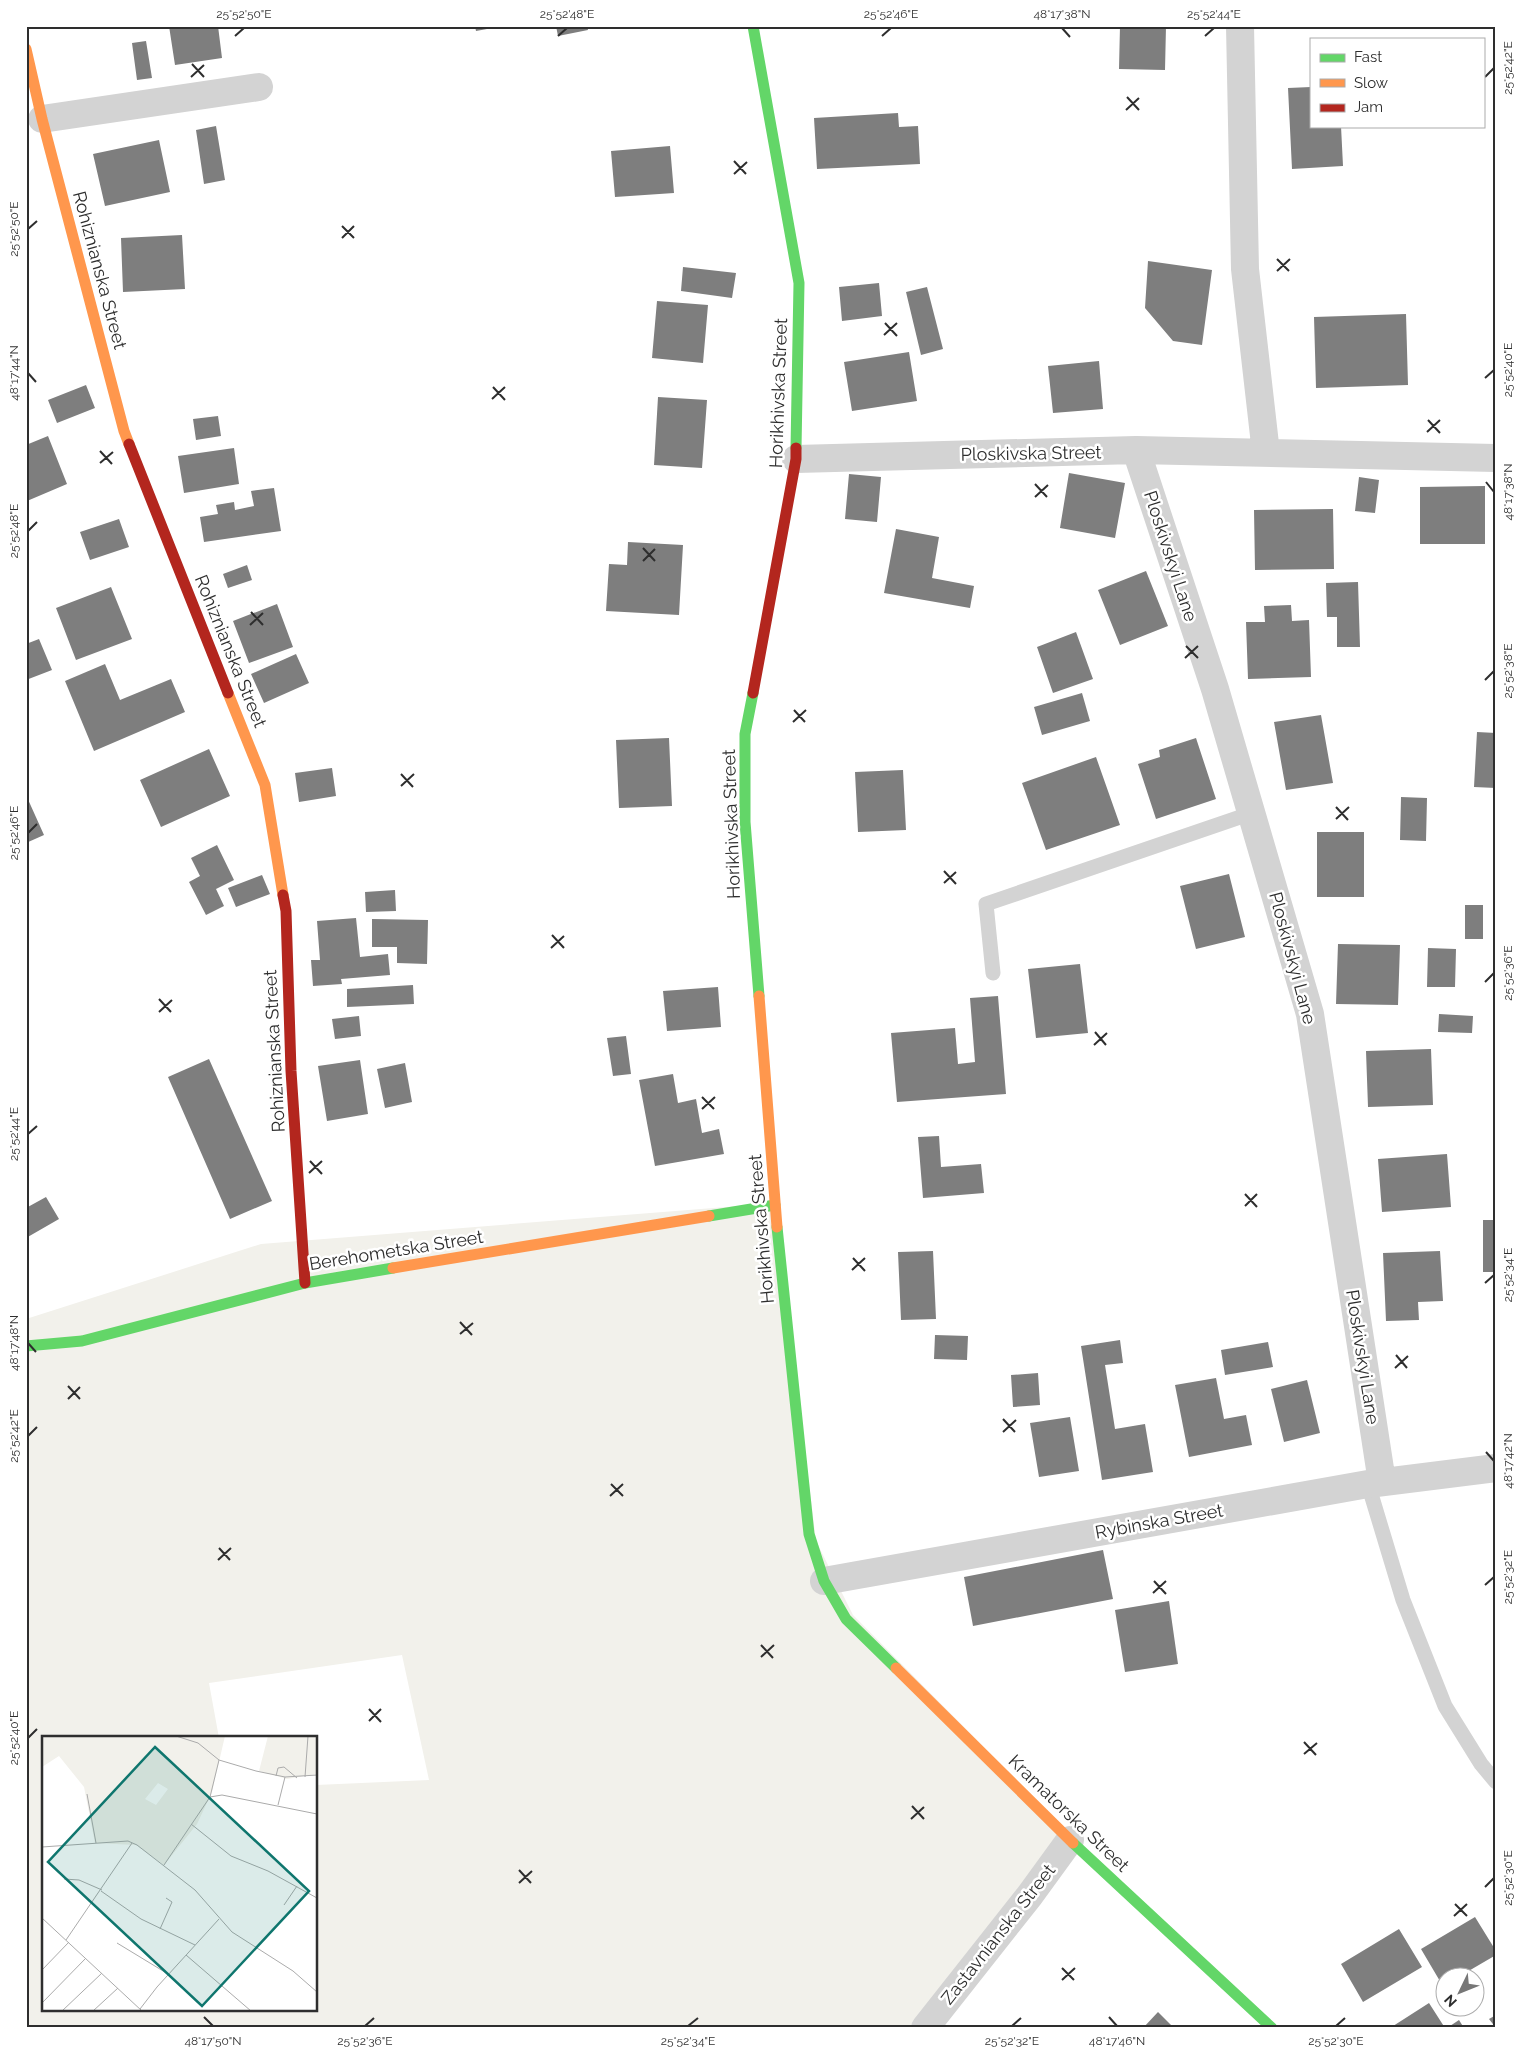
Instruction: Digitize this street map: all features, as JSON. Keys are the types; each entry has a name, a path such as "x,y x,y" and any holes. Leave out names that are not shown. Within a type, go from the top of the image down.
{"street":[{"name":"Horikhivska Street","path":"753,26 799,283 796,459 745,734 745,822 775,1205 810,1534 824,1581 846,1619"},
{"path":"1240,26 1245,269 1266,453"},
{"name":"Rohiznianska Street","path":"26,49 42,119 124,431 265,785 286,911 292,1071 305,1283"},
{"path":"42,119 259,87"},
{"name":"Ploskivska Street","path":"796,459 1136,450 1496,458"},
{"name":"Ploskivskyi Lane","path":"1136,450 1215,689 1310,1014 1375,1483"},
{"name":"Berehometska Street","path":"26,1346 82,1341 305,1283 775,1205"},
{"name":"Rybinska Street","path":"824,1581 1375,1483 1496,1468"},
{"name":"Kramatorska Street","path":"846,1619 1070,1840 1272,2028"},
{"name":"Zastavnianska Street","path":"925,2028 1030,1895 1070,1840"}],"lane":[{"path":"993,973 986,904 1252,813"},
{"path":"1375,1483 1402,1600 1445,1706 1481,1764 1496,1782"}],"shaded area":[{"path":"775,1203 816,1541 853,1615 1075,1839 937,2028 26,2028 26,1319 261,1244"}],"building":[{"path":"169,26 218,26 222,58 175,65"},
{"path":"475,26 498,26 498,27 476,31"},
{"path":"556,26 587,26 588,30 558,36"},
{"path":"1120,26 1166,26 1165,70 1119,69"},
{"path":"146,41 152,78 137,80 132,43"},
{"path":"1310,87 1310,128 1341,128 1343,166 1292,169 1288,88"},
{"path":"898,113 899,127 918,126 920,164 817,169 814,118"},
{"path":"216,126 225,180 204,184 196,130"},
{"path":"159,140 170,192 105,206 93,154"},
{"path":"670,146 674,193 615,197 611,151"},
{"path":"182,235 185,289 123,292 121,238"},
{"path":"1148,261 1212,270 1202,345 1173,341 1145,308"},
{"path":"683,267 736,273 732,298 681,291"},
{"path":"879,283 882,316 842,321 839,287"},
{"path":"927,287 943,349 921,355 906,292"},
{"path":"657,301 708,305 703,363 652,358"},
{"path":"1406,314 1408,385 1316,388 1314,317"},
{"path":"909,352 917,401 852,411 844,362"},
{"path":"1099,361 1103,409 1053,413 1048,366"},
{"path":"86,385 95,408 57,423 48,400"},
{"path":"658,397 707,400 702,468 654,465"},
{"path":"218,416 221,436 196,440 193,419"},
{"path":"48,436 67,484 27,501 26,445"},
{"path":"234,448 239,484 184,493 178,456"},
{"path":"1069,473 1125,483 1115,538 1060,528"},
{"path":"849,474 881,477 877,522 845,519"},
{"path":"1359,477 1379,480 1375,513 1355,511"},
{"path":"1485,486 1485,544 1420,544 1420,487"},
{"path":"274,488 281,531 204,542 200,517 218,514 216,505 234,502 235,510 254,506 251,491"},
{"path":"1333,509 1334,569 1255,570 1254,510"},
{"path":"119,519 129,547 90,560 80,532"},
{"path":"896,529 939,537 932,578 974,586 970,608 884,593"},
{"path":"628,542 683,545 679,615 606,611 609,564 627,565"},
{"path":"247,565 252,580 228,588 223,574"},
{"path":"1146,571 1168,626 1120,645 1098,590"},
{"path":"1358,582 1360,647 1337,647 1337,617 1327,617 1326,583"},
{"path":"111,587 132,639 76,660 56,608"},
{"path":"277,604 293,647 249,663 233,621"},
{"path":"1291,605 1292,621 1309,620 1311,677 1248,679 1246,622 1265,622 1264,606"},
{"path":"1076,632 1093,679 1053,693 1037,647"},
{"path":"39,639 52,670 26,680 26,644"},
{"path":"296,654 309,683 264,703 251,674"},
{"path":"105,664 120,700 171,679 185,712 94,751 65,681"},
{"path":"1082,693 1090,721 1042,735 1034,707"},
{"path":"1321,715 1333,783 1286,790 1274,722"},
{"path":"1477,732 1496,733 1496,788 1474,787"},
{"path":"669,738 672,806 619,808 616,740"},
{"path":"1196,738 1216,799 1156,819 1138,764 1160,757 1159,750"},
{"path":"209,749 230,796 161,827 140,780"},
{"path":"1096,757 1120,825 1046,850 1022,783"},
{"path":"332,768 336,796 299,802 295,773"},
{"path":"903,770 906,830 858,832 855,772"},
{"path":"26,795 44,835 26,843"},
{"path":"1401,797 1427,798 1426,841 1400,840"},
{"path":"1317,832 1364,832 1364,897 1317,897"},
{"path":"217,845 234,880 216,889 224,906 206,915 189,882 200,876 191,858"},
{"path":"1229,874 1245,937 1196,949 1180,886"},
{"path":"262,875 270,894 236,907 228,888"},
{"path":"395,890 396,911 366,912 365,892"},
{"path":"1465,905 1483,905 1483,939 1465,939"},
{"path":"356,918 360,957 388,954 390,975 341,979 342,984 313,986 311,960 320,960 317,921"},
{"path":"372,919 428,920 427,964 397,963 397,947 372,947"},
{"path":"1338,944 1400,945 1398,1005 1336,1004"},
{"path":"1428,948 1456,949 1455,987 1427,987"},
{"path":"1080,964 1088,1033 1036,1038 1028,969"},
{"path":"413,985 414,1004 347,1007 347,989"},
{"path":"718,987 721,1027 667,1031 663,991"},
{"path":"998,996 1006,1094 897,1102 891,1033 955,1028 958,1064 975,1062 970,998"},
{"path":"1439,1014 1473,1016 1472,1033 1438,1032"},
{"path":"359,1016 361,1036 335,1039 332,1019"},
{"path":"626,1036 631,1074 613,1076 607,1038"},
{"path":"1431,1049 1433,1105 1368,1107 1366,1051"},
{"path":"209,1059 272,1201 230,1219 168,1077"},
{"path":"360,1060 368,1114 327,1121 318,1066"},
{"path":"405,1063 412,1102 385,1108 377,1069"},
{"path":"673,1074 678,1103 696,1099 702,1133 719,1129 724,1154 655,1166 639,1080"},
{"path":"939,1136 941,1167 981,1164 984,1193 923,1198 918,1137"},
{"path":"1447,1154 1451,1207 1382,1212 1378,1159"},
{"path":"46,1197 59,1219 26,1238 26,1208"},
{"path":"1483,1220 1496,1220 1496,1272 1483,1272"},
{"path":"933,1251 936,1319 901,1320 898,1252"},
{"path":"1440,1251 1443,1301 1418,1302 1419,1320 1386,1321 1383,1253"},
{"path":"935,1335 968,1336 967,1360 934,1359"},
{"path":"1120,1340 1123,1363 1105,1365 1115,1429 1145,1424 1153,1472 1102,1480 1081,1346"},
{"path":"1268,1342 1273,1367 1225,1375 1221,1350"},
{"path":"1038,1373 1040,1405 1013,1407 1011,1375"},
{"path":"1216,1378 1224,1419 1246,1415 1252,1445 1189,1457 1175,1385"},
{"path":"1307,1380 1320,1433 1284,1442 1271,1389"},
{"path":"1070,1417 1079,1471 1039,1477 1030,1423"},
{"path":"1103,1550 1113,1599 973,1626 964,1577"},
{"path":"1169,1601 1178,1664 1125,1672 1115,1610"},
{"path":"1475,1917 1496,1951 1496,1955 1477,1966 1434,1966 1434,1971 1421,1949"},
{"path":"1399,1929 1422,1967 1363,2002 1341,1964"},
{"path":"1429,2003 1434,2011 1434,2016 1437,2016 1445,2028 1390,2028"},
{"path":"1158,2012 1174,2028 1143,2028"},
{"path":"1496,2015 1496,2028 1489,2019"},
{"path":"1459,2020 1464,2028 1447,2028"}],"traffic: fast":[{"path":"753,26 799,283 796,448"},
{"path":"753,693 745,734 745,822 759,996"},
{"path":"709,1216 775,1205"},
{"path":"777,1227 809,1534 824,1581 846,1619 896,1668"},
{"path":"26,1346 82,1341 305,1283 393,1268"},
{"path":"1073,1843 1272,2028"}],"traffic: slow":[{"path":"26,49 42,119 129,444"},
{"path":"228,693 265,785 283,895"},
{"path":"759,996 777,1227"},
{"path":"393,1268 709,1216"},
{"path":"896,1668 1073,1843"}],"traffic: jam":[{"path":"129,444 228,693"},
{"path":"753,693 796,459 796,448"},
{"path":"283,895 286,911 291,1071 305,1283"}]}
